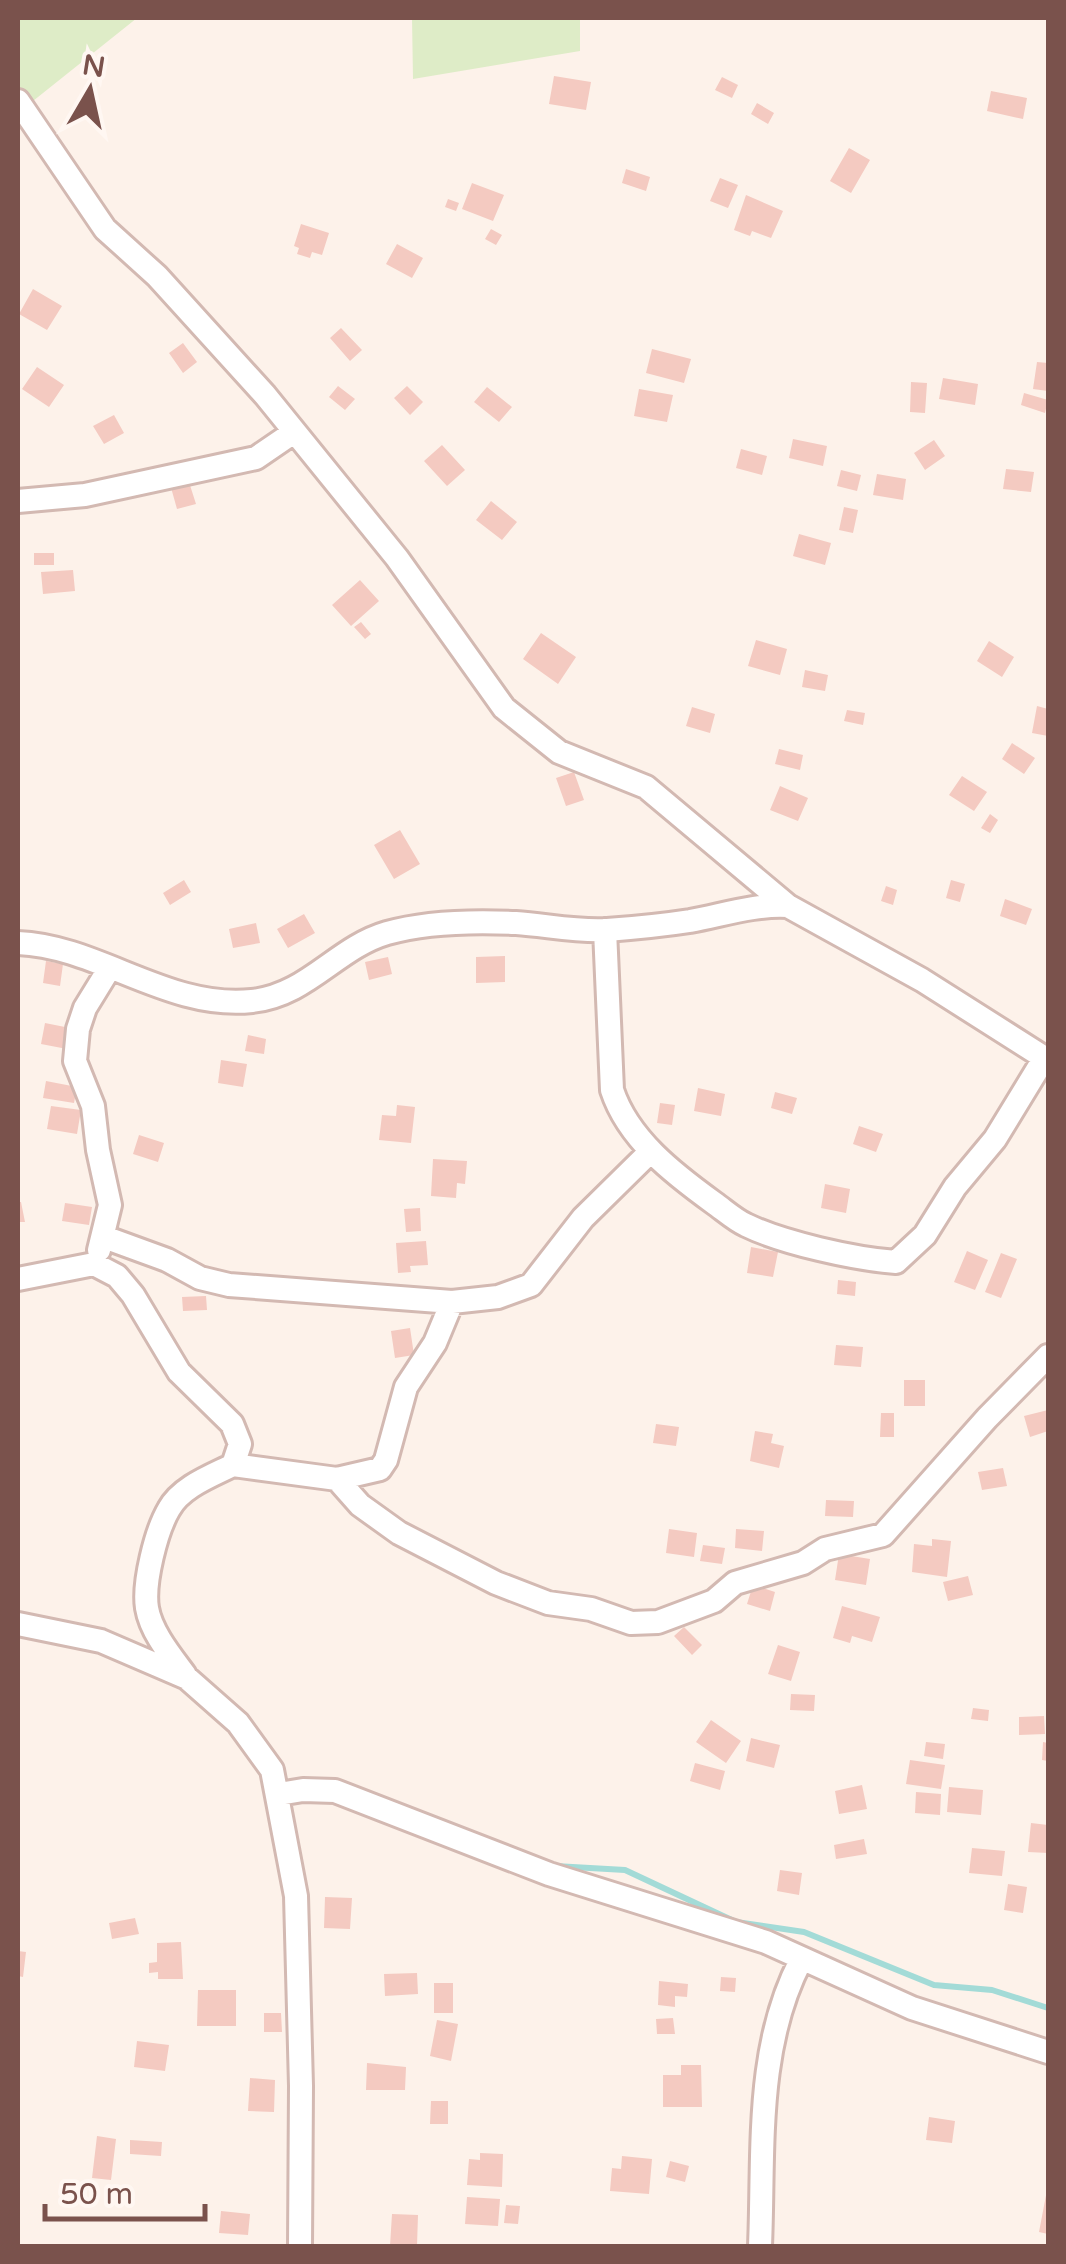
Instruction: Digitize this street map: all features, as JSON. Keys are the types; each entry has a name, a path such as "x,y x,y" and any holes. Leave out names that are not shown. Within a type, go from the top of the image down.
{"street":[{"path":"18,101 106,229 156,276 266,395 396,558 504,708 559,752 646,788 788,906 922,980 1047,1059 995,1138 955,1187 926,1235 896,1262 869,1260 744,1225 651,1151 618,1106 612,1090 604,930"},
{"path":"18,501 85,495 256,458 294,432"},
{"path":"18,943 52,946 189,996 255,1001 313,980 340,955 390,932 512,922 604,930 688,921 768,905 788,906"},
{"path":"94,1264 110,1205 98,1150 94,1106 75,1060 78,1028 85,1008 109,969"},
{"path":"104,1237 167,1260 200,1278 229,1285 452,1302 498,1297 531,1285 583,1218 651,1151"},
{"path":"18,1280 94,1264 118,1276 180,1372 232,1424 240,1444 232,1465"},
{"path":"300,2246 296,1896 279,1794 272,1770 238,1722 187,1678 162,1644 147,1608 150,1562 169,1508 192,1486 232,1465 338,1479 380,1469 406,1387 435,1343 452,1302"},
{"path":"338,1479 360,1504 399,1534 496,1582 548,1603 590,1609 631,1624 658,1622 714,1601 735,1583 803,1563 825,1550 883,1535 1048,1356"},
{"path":"18,1624 100,1641 187,1678"},
{"path":"279,1794 335,1791 549,1874 749,1936 912,2008 1048,2052"},
{"path":"760,2246 762,2120 770,2056 784,1992 801,1960"}],"green space":[{"path":"18,18 137,18 33,101 18,96"},
{"path":"412,18 580,18 580,51 413,79"}],"building":[{"path":"554,76 591,82 586,110 549,104"},
{"path":"722,77 738,85 732,98 715,90"},
{"path":"991,91 1027,98 1023,119 987,111"},
{"path":"757,103 774,113 768,124 751,114"},
{"path":"849,148 870,160 851,193 830,181"},
{"path":"626,169 650,177 646,191 622,183"},
{"path":"720,178 738,185 728,208 710,201"},
{"path":"472,183 504,195 493,221 462,209"},
{"path":"746,195 783,211 771,238 734,230"},
{"path":"448,199 459,203 456,211 445,207"},
{"path":"301,224 329,233 322,255 312,252 310,258 297,254 299,248 294,246"},
{"path":"491,229 502,235 496,245 485,239"},
{"path":"397,244 423,258 412,278 386,264"},
{"path":"33,289 62,306 47,330 19,314"},
{"path":"341,328 362,350 350,361 330,338"},
{"path":"183,343 197,362 183,373 169,353"},
{"path":"652,349 691,359 684,383 646,373"},
{"path":"1037,362 1048,363 1048,391 1033,389"},
{"path":"37,367 64,385 49,407 22,389"},
{"path":"943,378 978,384 975,405 939,399"},
{"path":"911,382 927,383 925,413 910,412"},
{"path":"338,386 355,399 345,410 329,397"},
{"path":"407,386 423,402 410,415 394,398"},
{"path":"487,387 512,407 499,422 474,402"},
{"path":"639,389 673,395 667,422 634,416"},
{"path":"1024,393 1048,400 1045,413 1021,405"},
{"path":"114,415 124,433 104,444 93,426"},
{"path":"793,439 827,446 823,466 789,458"},
{"path":"934,440 945,456 925,470 914,453"},
{"path":"442,445 465,470 447,486 424,461"},
{"path":"741,449 767,456 762,475 736,468"},
{"path":"1006,469 1034,472 1031,492 1003,489"},
{"path":"841,470 861,475 857,491 837,486"},
{"path":"877,474 906,479 903,500 873,495"},
{"path":"188,479 196,504 177,509 170,484"},
{"path":"491,501 517,522 502,540 476,520"},
{"path":"844,507 858,510 853,533 839,530"},
{"path":"799,534 831,543 825,565 793,556"},
{"path":"34,553 54,553 54,565 34,565"},
{"path":"73,570 75,591 43,594 41,572"},
{"path":"360,580 379,601 351,626 332,605"},
{"path":"361,622 371,634 365,639 354,627"},
{"path":"541,633 576,657 558,684 523,659"},
{"path":"756,640 787,649 780,675 748,666"},
{"path":"989,641 1014,657 1002,677 977,661"},
{"path":"805,670 828,675 825,691 802,687"},
{"path":"1037,706 1048,709 1048,736 1032,733"},
{"path":"692,707 715,714 710,733 686,726"},
{"path":"847,710 865,713 863,725 844,721"},
{"path":"1012,743 1035,758 1024,774 1002,759"},
{"path":"779,749 803,755 800,770 775,764"},
{"path":"574,772 584,800 566,806 556,778"},
{"path":"962,776 987,792 974,811 949,795"},
{"path":"780,786 808,798 798,821 770,810"},
{"path":"990,814 998,820 990,833 981,828"},
{"path":"400,830 420,864 394,879 374,845"},
{"path":"184,880 191,892 170,905 163,893"},
{"path":"951,880 965,884 960,902 946,898"},
{"path":"886,886 897,890 893,905 881,901"},
{"path":"1005,899 1032,909 1026,925 1000,916"},
{"path":"304,914 315,933 288,948 277,929"},
{"path":"256,923 260,943 233,948 229,929"},
{"path":"505,956 505,982 476,983 476,957"},
{"path":"388,957 392,974 369,980 365,962"},
{"path":"46,961 63,964 60,986 43,983"},
{"path":"45,1023 70,1028 67,1049 41,1044"},
{"path":"248,1035 266,1039 264,1054 245,1051"},
{"path":"221,1060 247,1064 243,1087 218,1083"},
{"path":"46,1081 77,1087 74,1103 43,1098"},
{"path":"698,1088 725,1094 721,1116 694,1111"},
{"path":"775,1092 797,1098 792,1114 771,1108"},
{"path":"660,1103 675,1105 672,1125 657,1123"},
{"path":"397,1105 415,1107 411,1143 379,1140 382,1115 396,1116"},
{"path":"51,1106 81,1110 77,1134 47,1129"},
{"path":"859,1126 883,1134 876,1152 853,1144"},
{"path":"139,1135 164,1143 158,1162 133,1154"},
{"path":"433,1159 467,1161 465,1184 457,1183 456,1198 431,1196"},
{"path":"825,1184 850,1189 846,1213 821,1208"},
{"path":"21,1202 25,1222 18,1222"},
{"path":"65,1203 92,1207 89,1225 62,1221"},
{"path":"420,1208 421,1231 406,1232 404,1209"},
{"path":"426,1241 428,1265 410,1266 411,1272 398,1273 396,1243"},
{"path":"751,1247 778,1252 773,1277 747,1273"},
{"path":"967,1251 988,1260 975,1290 954,1282"},
{"path":"1001,1253 1017,1259 1001,1298 985,1292"},
{"path":"838,1280 856,1282 855,1296 837,1294"},
{"path":"206,1296 207,1310 183,1311 182,1297"},
{"path":"410,1328 414,1355 395,1358 391,1331"},
{"path":"836,1345 863,1347 861,1367 834,1365"},
{"path":"904,1380 925,1380 925,1406 904,1406"},
{"path":"1048,1410 1048,1431 1030,1437 1024,1416"},
{"path":"881,1413 894,1413 894,1437 880,1437"},
{"path":"656,1424 679,1427 676,1446 653,1443"},
{"path":"755,1431 773,1434 771,1443 784,1446 779,1468 750,1461"},
{"path":"1003,1468 1007,1486 982,1490 978,1472"},
{"path":"826,1500 854,1501 853,1517 825,1516"},
{"path":"669,1529 697,1533 694,1557 666,1553"},
{"path":"736,1529 764,1531 762,1551 735,1548"},
{"path":"932,1539 951,1541 947,1577 912,1572 914,1544 932,1546"},
{"path":"703,1545 725,1548 722,1564 700,1561"},
{"path":"839,1554 870,1559 866,1585 835,1580"},
{"path":"968,1576 973,1595 948,1601 943,1582"},
{"path":"753,1585 775,1592 770,1611 747,1604"},
{"path":"842,1606 880,1617 872,1642 852,1636 850,1643 833,1638"},
{"path":"684,1627 702,1645 692,1655 674,1636"},
{"path":"778,1645 800,1652 791,1681 768,1674"},
{"path":"791,1694 815,1695 814,1711 790,1710"},
{"path":"973,1708 989,1710 988,1721 971,1719"},
{"path":"1044,1716 1045,1734 1019,1735 1019,1717"},
{"path":"711,1720 741,1741 726,1763 696,1742"},
{"path":"751,1738 780,1745 774,1768 746,1761"},
{"path":"926,1742 945,1744 943,1759 924,1756"},
{"path":"1043,1742 1048,1743 1048,1761 1042,1760"},
{"path":"910,1760 945,1765 941,1789 906,1784"},
{"path":"695,1763 725,1771 720,1790 690,1781"},
{"path":"862,1785 867,1809 839,1814 835,1791"},
{"path":"949,1787 983,1790 981,1815 947,1812"},
{"path":"916,1792 941,1794 940,1815 915,1813"},
{"path":"1031,1823 1048,1825 1048,1853 1028,1852"},
{"path":"864,1839 867,1854 836,1859 834,1845"},
{"path":"972,1848 1005,1851 1002,1876 969,1873"},
{"path":"780,1870 802,1873 799,1895 777,1891"},
{"path":"1008,1884 1027,1887 1023,1913 1004,1910"},
{"path":"325,1897 352,1898 350,1929 324,1928"},
{"path":"135,1918 139,1934 112,1939 109,1923"},
{"path":"181,1942 183,1979 158,1979 158,1972 149,1973 149,1963 157,1962 157,1943"},
{"path":"18,1951 26,1952 23,1977 18,1976"},
{"path":"417,1973 418,1994 385,1996 384,1974"},
{"path":"721,1977 736,1978 735,1992 720,1991"},
{"path":"659,1981 688,1984 687,1997 675,1996 675,2007 658,2005"},
{"path":"434,1983 453,1983 453,2013 434,2013"},
{"path":"198,1990 236,1990 236,2026 197,2026"},
{"path":"264,2013 281,2013 282,2032 264,2032"},
{"path":"673,2018 675,2034 657,2034 656,2019"},
{"path":"437,2020 458,2024 451,2061 430,2056"},
{"path":"137,2041 169,2045 165,2071 134,2067"},
{"path":"367,2063 406,2067 405,2090 366,2090"},
{"path":"681,2065 701,2065 702,2107 663,2107 663,2075 681,2075"},
{"path":"250,2078 275,2080 274,2112 248,2111"},
{"path":"431,2101 448,2101 448,2124 430,2124"},
{"path":"929,2117 955,2121 952,2143 926,2140"},
{"path":"97,2136 116,2139 111,2180 92,2178"},
{"path":"130,2140 162,2142 161,2156 130,2154"},
{"path":"480,2153 503,2154 502,2187 467,2185 469,2159 480,2160"},
{"path":"622,2156 652,2159 649,2194 610,2191 612,2168 621,2169"},
{"path":"670,2161 689,2166 685,2182 666,2177"},
{"path":"1048,2190 1048,2234 1039,2232"},
{"path":"467,2197 500,2199 498,2226 465,2224"},
{"path":"506,2205 520,2206 518,2224 504,2223"},
{"path":"221,2211 250,2214 248,2235 219,2233"},
{"path":"392,2214 418,2215 417,2246 390,2246"}],"waterway":[{"path":"555,1866 625,1870 736,1922 804,1932 934,1985 992,1990 1048,2008"}]}
